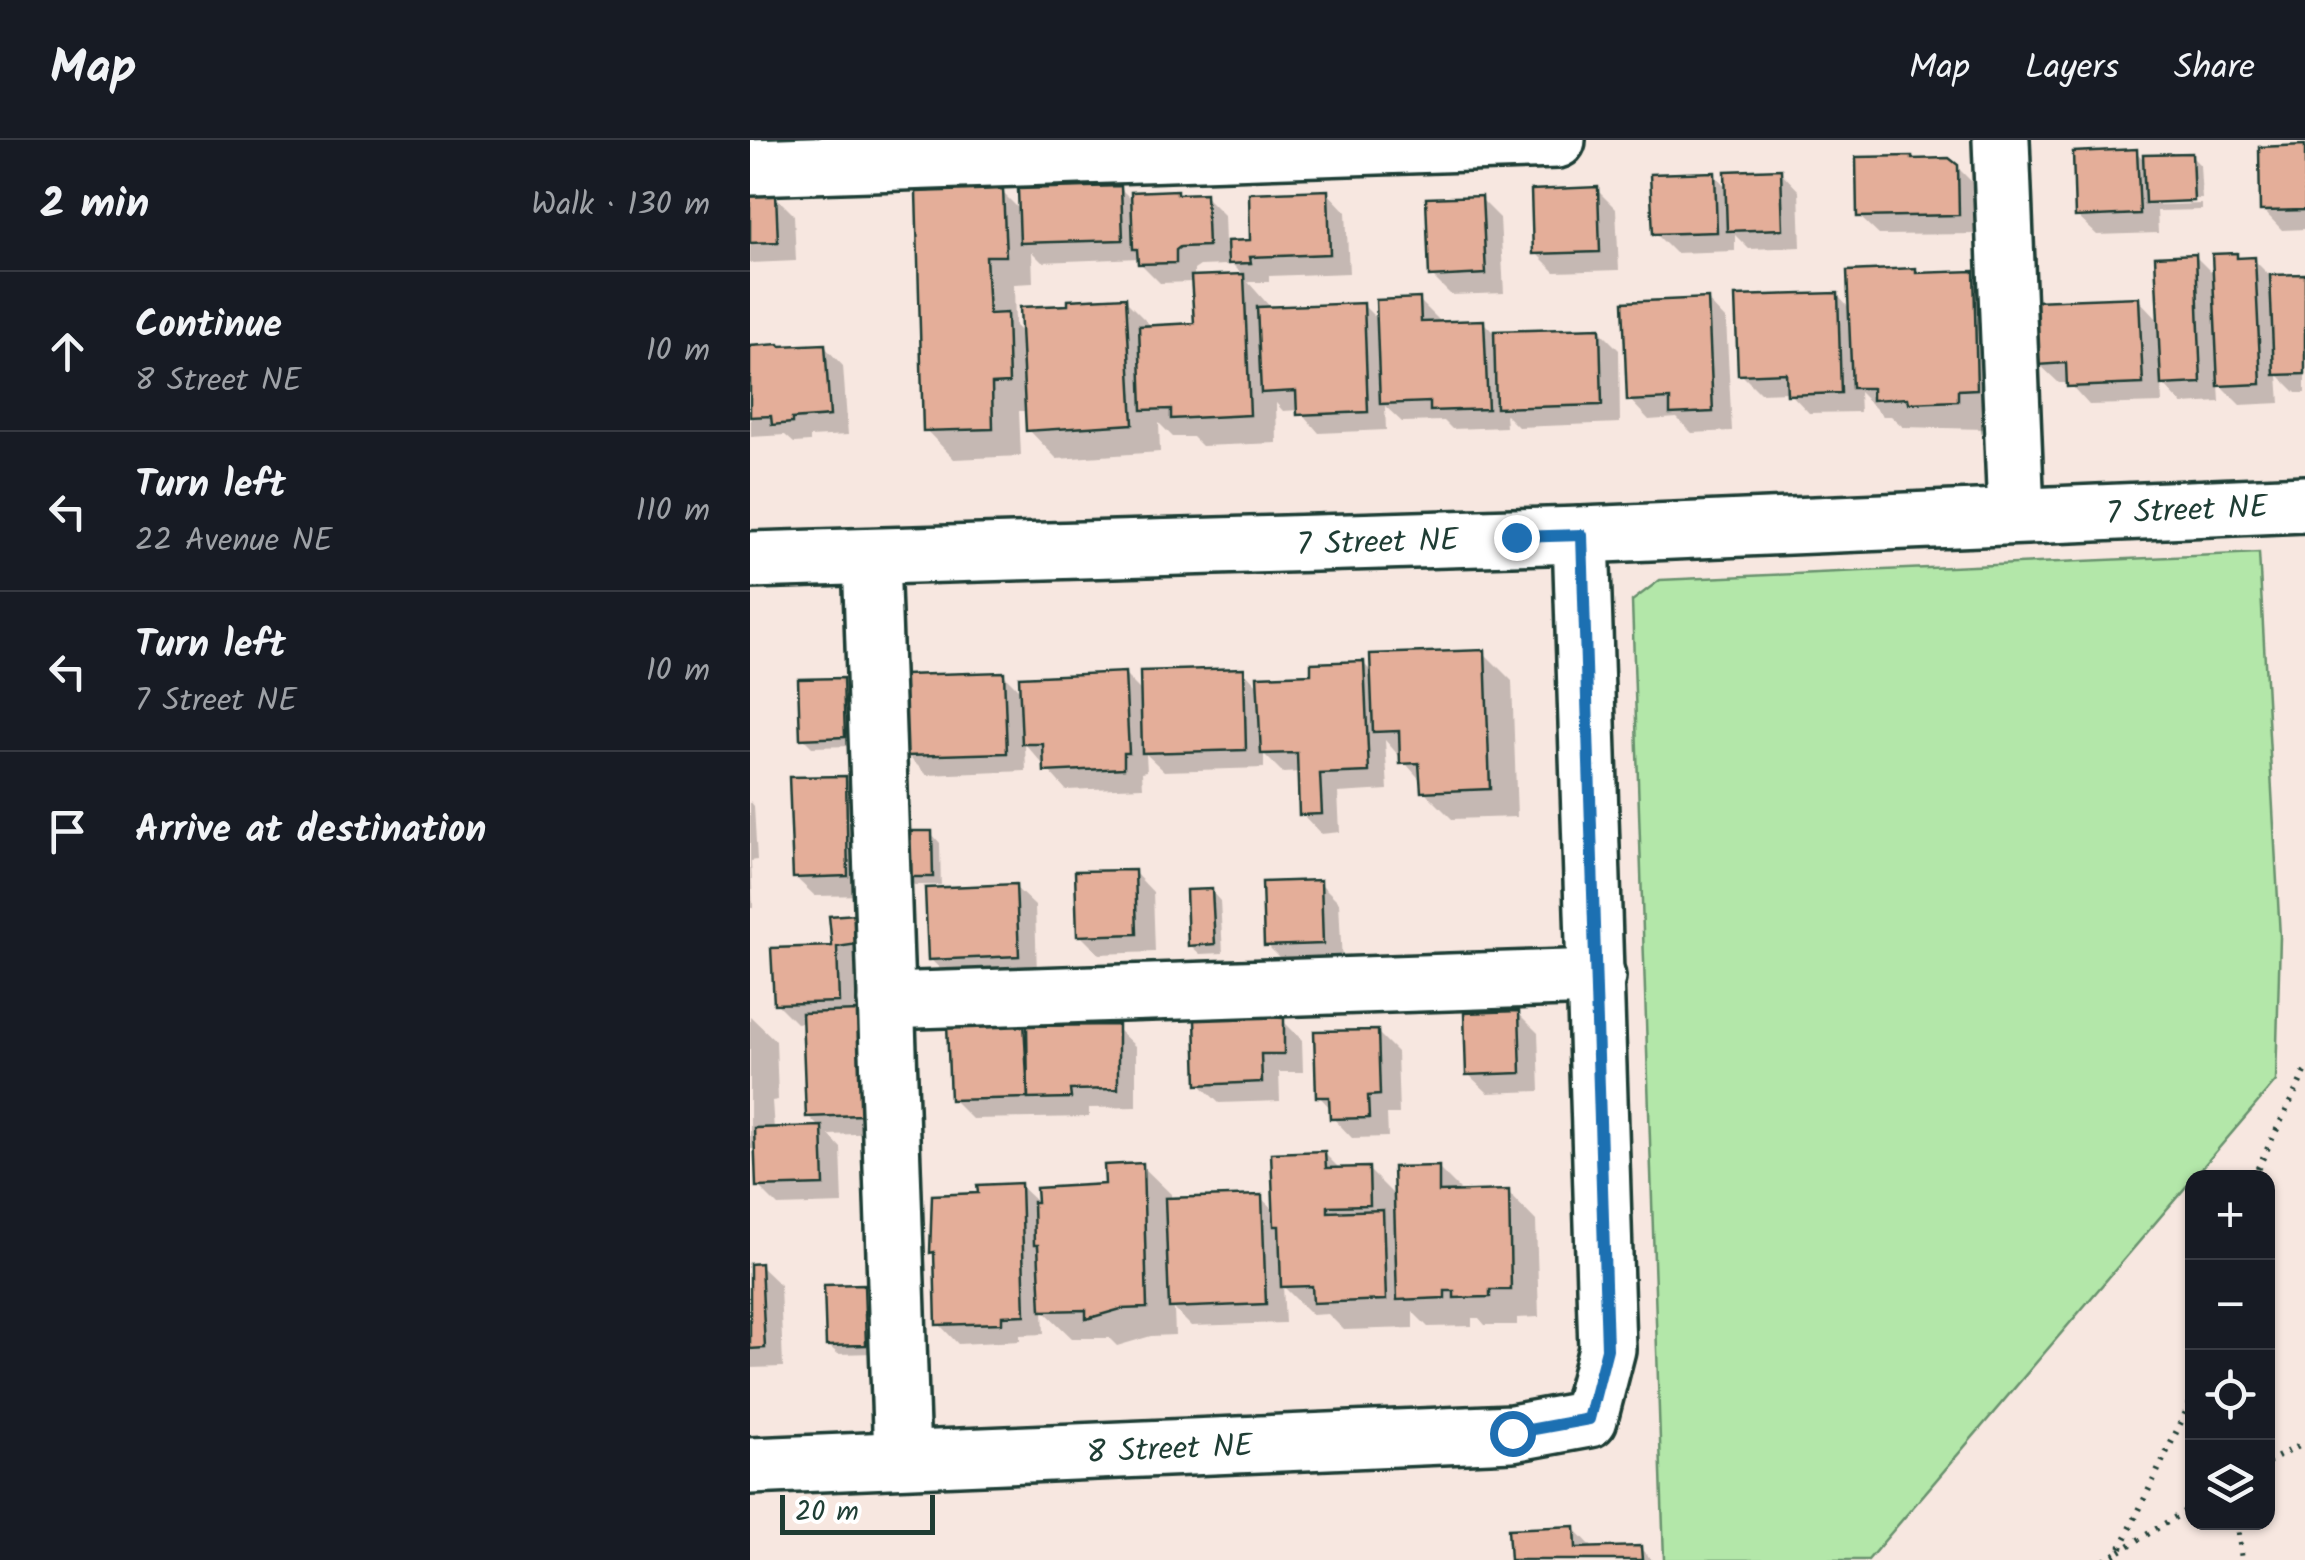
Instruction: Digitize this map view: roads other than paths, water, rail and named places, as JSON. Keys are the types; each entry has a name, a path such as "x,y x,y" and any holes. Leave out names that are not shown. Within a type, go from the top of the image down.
{"street":[{"path":"750,168 1557,140"},
{"path":"2001,140 2016,514"},
{"name":"7 Street NE","path":"750,560 1582,535 2305,504"},
{"path":"886,1001 1597,976 1582,535"},
{"path":"871,557 902,1458"},
{"name":"8 Street NE","path":"750,1466 1512,1433 1589,1419 1607,1349 1597,976"}]}
